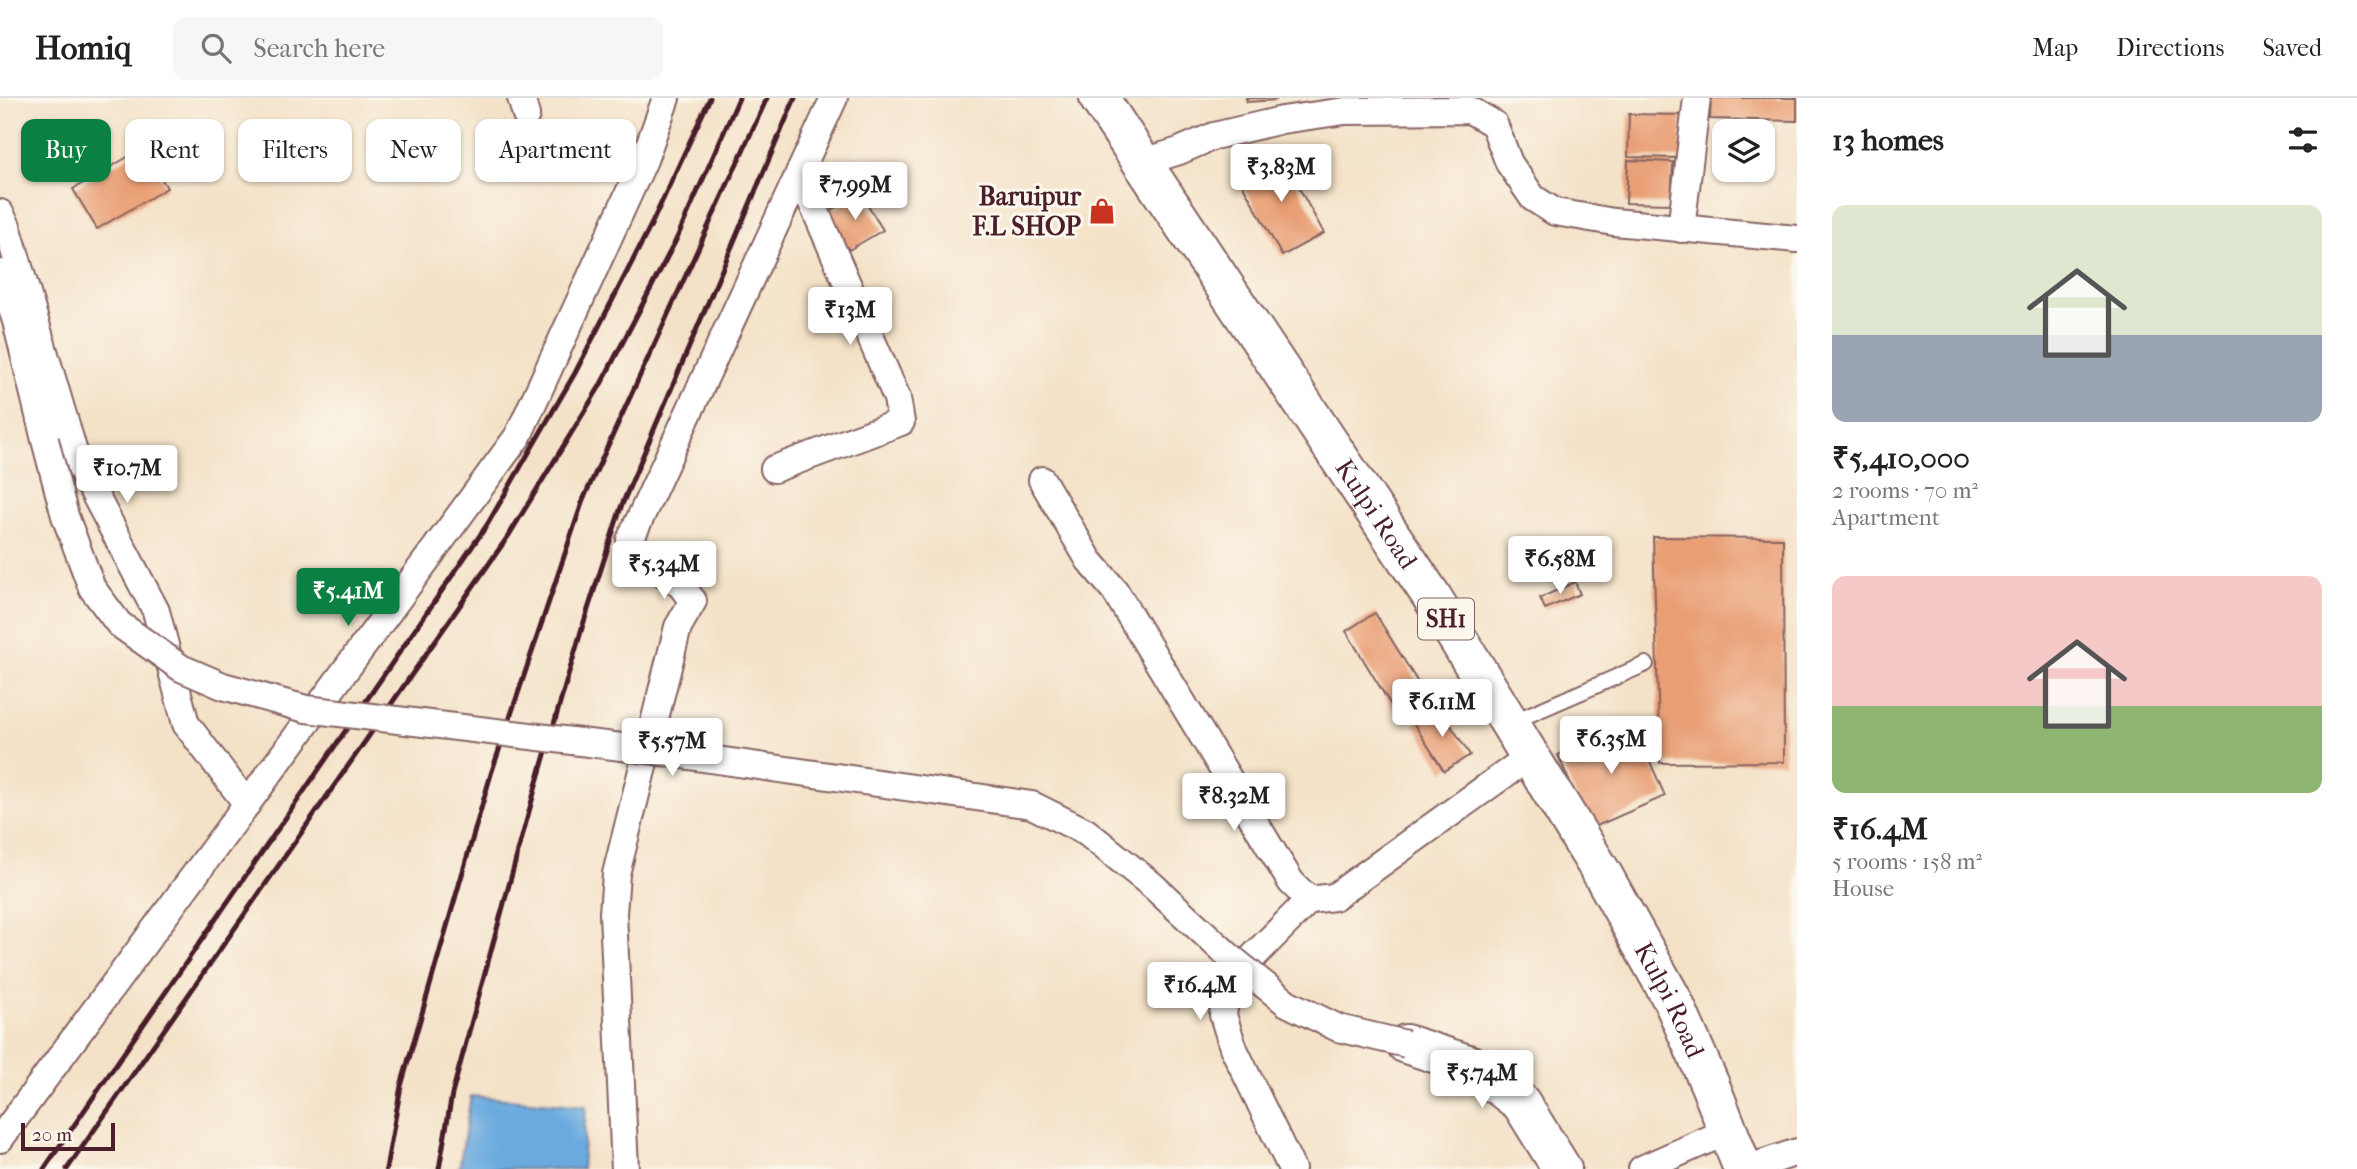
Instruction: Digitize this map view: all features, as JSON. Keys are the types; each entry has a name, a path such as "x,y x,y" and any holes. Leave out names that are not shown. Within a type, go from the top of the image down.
{"main road":[{"name":"Kulpi Road","path":"1099,98 1424,586 1503,726 1530,755 1635,930 1673,1001 1744,1169"},
{"path":"1406,1044 1471,1065 1521,1103 1562,1169"}],"street":[{"path":"0,1139 518,436 644,160 666,98"},
{"path":"625,1169 613,913 616,874 678,627 693,601 680,583 645,561 630,540 834,98"},
{"path":"1681,229 1697,98"},
{"path":"1141,163 1214,136 1282,120 1345,111 1469,110 1494,124 1509,163 1521,181 1533,198 1555,212 1614,222 1797,239"},
{"path":"775,469 901,422 897,398 799,173"},
{"path":"0,213 7,226 76,459 156,611 186,724 247,804"},
{"path":"0,274 16,321 65,516 92,588 119,624 181,668 223,685 306,709 647,750 1032,805 1086,832 1152,885 1231,958 1287,1003 1338,1028 1406,1044"},
{"path":"1042,480 1089,560 1115,591 1291,881 1309,900"},
{"path":"1292,1169 1233,1048 1223,1015 1226,994 1240,970 1309,900 1334,897 1530,755"},
{"path":"1642,1169 1728,1131"},
{"path":"1744,1169 1797,1152"}],"lane":[{"path":"1503,726 1646,664"}],"water":[{"path":"471,1096 586,1106 582,1169 459,1169"}],"building":[{"path":"1246,98 1276,98 1276,100 1247,102"},
{"path":"1711,98 1797,98 1797,121 1710,119"},
{"path":"1629,114 1682,115 1681,158 1628,157"},
{"path":"1279,152 1324,233 1282,256 1237,175"},
{"path":"125,159 125,182 163,182 167,188 97,229 73,189 85,182 111,182 111,167"},
{"path":"1628,160 1673,162 1671,204 1626,203"},
{"path":"860,193 883,230 849,250 826,214"},
{"path":"1653,537 1783,538 1784,762 1660,763"},
{"path":"1575,582 1580,594 1545,609 1540,598"},
{"path":"1375,613 1425,694 1395,712 1346,631"},
{"path":"1439,707 1470,755 1444,771 1414,724"},
{"path":"1633,723 1665,796 1590,829 1558,755"}],"railway":[{"path":"44,1169 487,525 575,373 651,225 710,98"},
{"path":"67,1169 509,535 600,386 676,240 739,98"},
{"path":"386,1169 401,1086 491,774 583,500 767,98"},
{"path":"439,1169 452,1094 537,782 621,507 795,98"}],"place":[{"name":"Baruipur F.L SHOP","path":"1102,211"}]}
